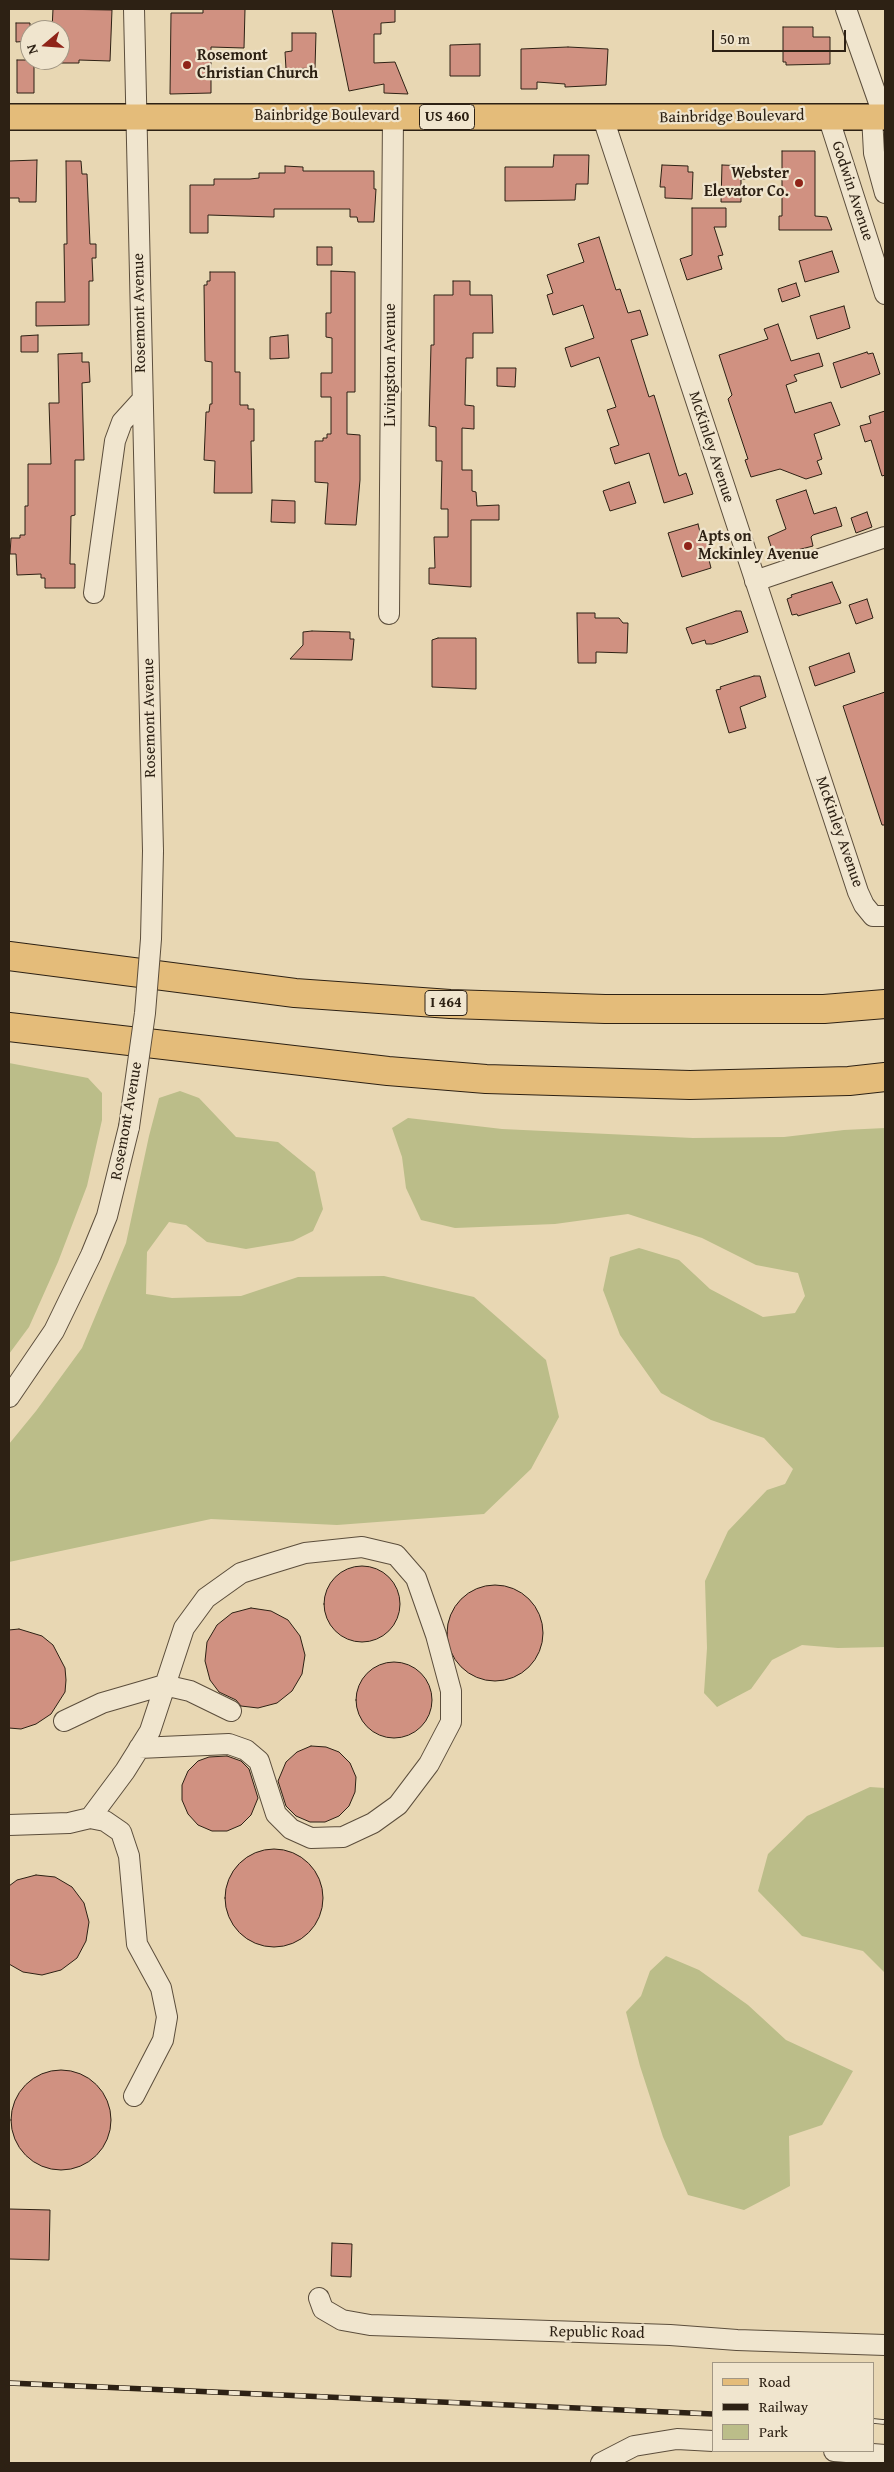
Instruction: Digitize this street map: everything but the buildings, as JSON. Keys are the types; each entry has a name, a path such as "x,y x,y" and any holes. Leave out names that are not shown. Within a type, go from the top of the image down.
{"highway":[{"name":"I 464","path":"9,956 295,993 450,1004 605,1009 802,1009 885,1004"},
{"path":"802,1009 885,993"},
{"path":"9,1028 396,1072 486,1079 690,1085 849,1081 885,1077"},
{"path":"849,1081 885,1084"}],"main road":[{"name":"Bainbridge Boulevard","path":"9,117 880,117"}],"street":[{"name":"Rosemont Avenue","path":"9,1397 54,1331 92,1255 107,1216 129,1127 145,1013 151,938 153,851 134,9"},
{"path":"846,9 880,117 874,153 885,194"},
{"name":"Livingston Avenue","path":"389,614 393,116"},
{"name":"Godwin Avenue","path":"828,116 876,235 885,294"},
{"name":"McKinley Avenue","path":"603,118 858,892 864,905 879,916"},
{"path":"94,593 114,441 122,422 142,400"},
{"path":"755,581 885,537"},
{"path":"90,1818 150,1731 184,1628 206,1598 241,1573 304,1554 362,1547 396,1555 416,1578 436,1635 452,1691 451,1722 429,1764 398,1805 373,1823 343,1837 311,1838 291,1829 276,1814 259,1761 246,1750 229,1744 139,1748"},
{"path":"64,1721 102,1703 164,1685 190,1690 231,1711"},
{"path":"9,1825 69,1823 90,1818 105,1821 121,1832 129,1856 137,1944 160,1988 167,2017 163,2040 134,2096"},
{"name":"Republic Road","path":"319,2298 323,2309 342,2320 370,2325 534,2332 670,2335 736,2340 885,2345"},
{"path":"601,2463 634,2446 677,2439 712,2441"},
{"path":"847,2452 885,2455"}],"green space":[{"path":"9,1063 88,1078 102,1093 102,1120 87,1186 58,1262 29,1327 9,1354"},
{"path":"180,1091 199,1098 236,1137 278,1142 315,1172 323,1209 313,1231 293,1241 246,1249 207,1242 186,1225 169,1222 147,1252 146,1294 172,1298 241,1296 298,1277 384,1276 474,1297 546,1360 559,1417 531,1469 484,1514 337,1525 211,1519 9,1562 9,1444 36,1411 82,1348 126,1243 159,1098"},
{"path":"408,1118 502,1129 693,1138 784,1137 844,1130 885,1128 885,1647 838,1648 802,1645 772,1660 751,1689 717,1707 704,1693 707,1648 705,1581 728,1531 767,1490 785,1484 793,1469 764,1438 711,1420 661,1393 620,1335 603,1290 610,1257 639,1248 679,1260 710,1289 763,1317 795,1313 805,1296 798,1273 756,1265 702,1238 628,1214 555,1224 455,1228 421,1220 406,1188 402,1157 392,1128"},
{"path":"870,1787 885,1788 885,1973 863,1951 802,1936 758,1891 768,1854 807,1816"},
{"path":"666,1956 699,1970 748,2005 786,2040 853,2071 822,2125 789,2136 790,2186 744,2210 688,2195 663,2137 640,2066 626,2012 641,1996 650,1971"}],"railway":[{"path":"9,2383 712,2414"},
{"path":"874,2421 885,2422"}],"place":[{"name":"Rosemont Christian Church","path":"187,65"},
{"name":"Webster Elevator Co.","path":"799,183"},
{"name":"Apts on Mckinley Avenue","path":"688,546"}]}
